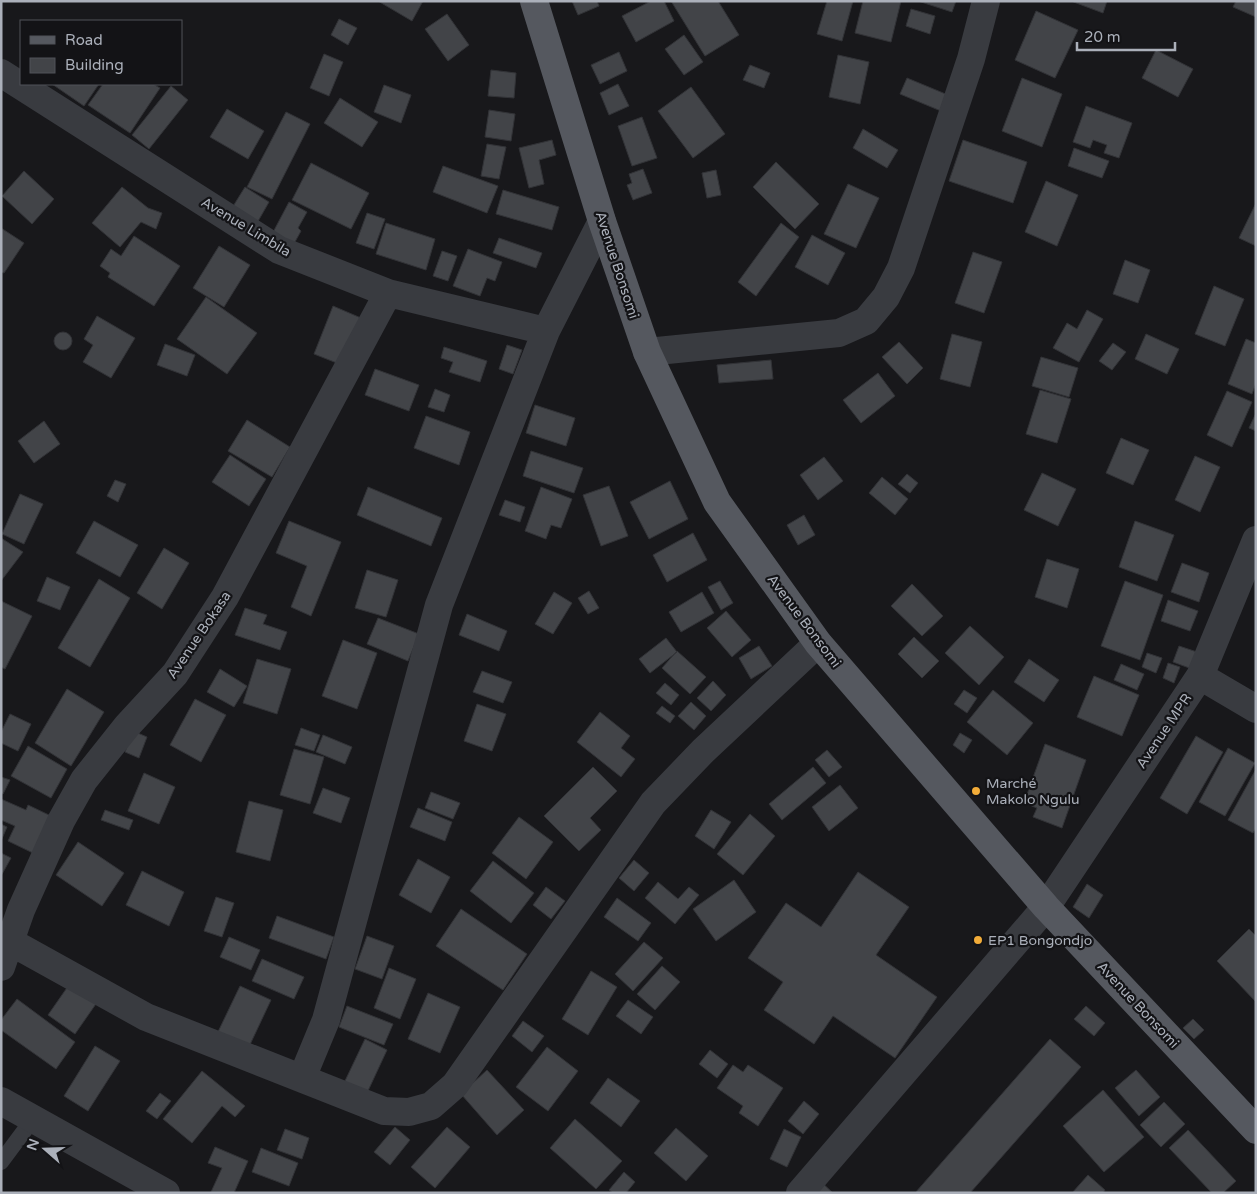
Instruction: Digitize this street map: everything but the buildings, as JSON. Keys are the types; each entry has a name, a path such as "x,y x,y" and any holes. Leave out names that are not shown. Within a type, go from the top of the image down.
{"main road":[{"name":"Avenue Bonsomi","path":"534,1 602,221 647,352 717,502 818,643 1046,907 1256,1130"}],"street":[{"path":"647,352 839,333 866,321 886,297 901,268 971,59 986,1"},
{"name":"Avenue Limbila","path":"1,73 279,250 388,293 546,331"},
{"path":"302,1078 326,1020 438,605 546,331 602,221"},
{"name":"Avenue Bokasa","path":"1,967 21,910 60,822 84,780 127,726 175,674 225,598 388,293"},
{"name":"Avenue MPR","path":"800,1193 1046,907 1200,676 1256,540"},
{"path":"9,941 146,1017 384,1111 409,1112 431,1106 455,1086 653,803 703,751 818,643"},
{"path":"1200,676 1256,709"},
{"path":"1,1101 166,1193"}],"lane":[{"path":"1,1162 33,1120"}],"place":[{"name":"Marché Makolo Ngulu","path":"976,791"},
{"name":"EP1 Bongondjo","path":"978,940"}]}
